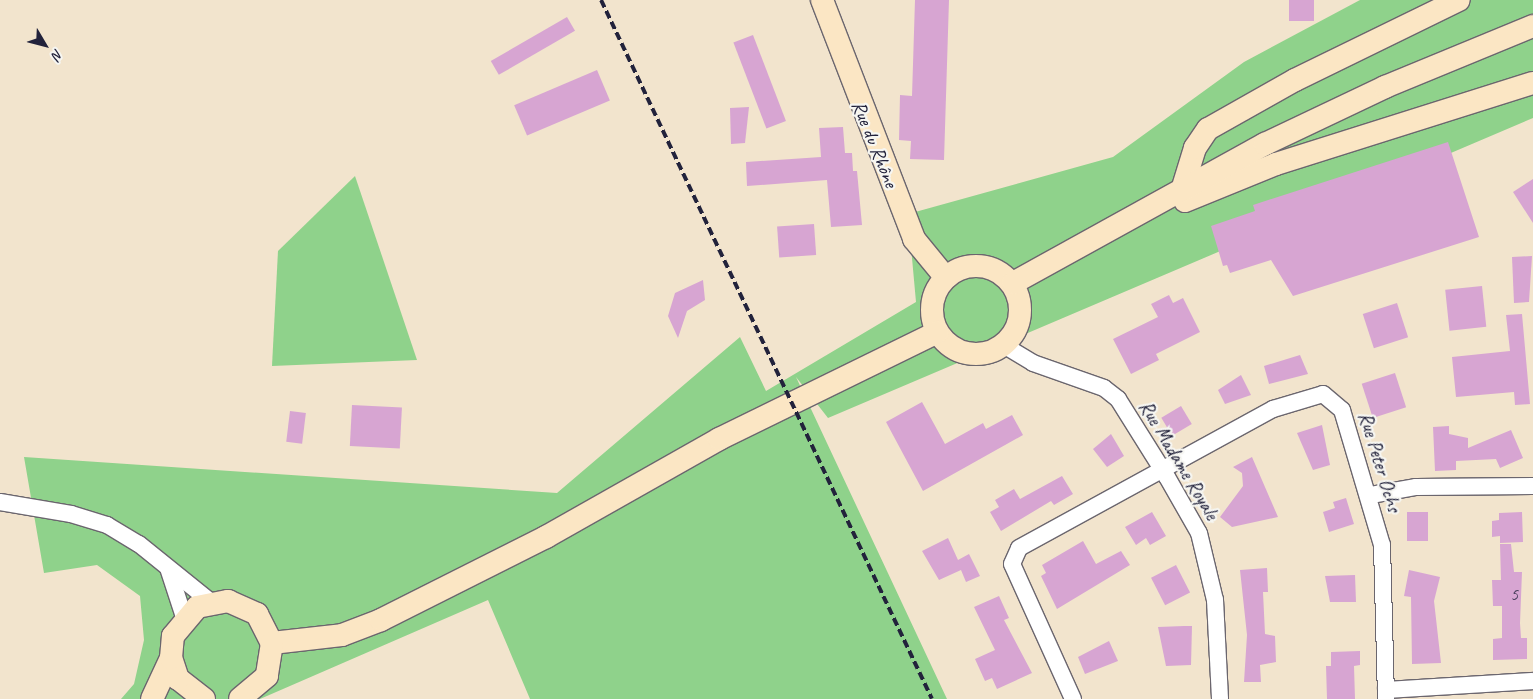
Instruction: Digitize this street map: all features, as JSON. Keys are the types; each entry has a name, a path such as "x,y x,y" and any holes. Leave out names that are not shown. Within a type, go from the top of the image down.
{"main road":[{"name":"Rue du Rhône","path":"822,0 914,239 946,278"},
{"path":"1183,187 1195,148 1208,130 1295,80 1459,0"},
{"path":"1013,283 1183,187 1385,86 1533,26"},
{"path":"1154,204 1177,204 1276,164 1533,83"},
{"path":"964,267 993,268 1013,283 1021,306 1016,331 1004,346 978,355 957,350 938,332 932,314 936,292 946,278 964,267"},
{"path":"272,643 342,635 381,620 546,537 719,439 938,332"},
{"path":"152,699 171,658 173,636 184,617 211,602 228,601 250,610 266,627 272,643 266,676 241,699"},
{"path":"171,658 178,679 193,697"}],"street":[{"name":"Rue Madame Royale","path":"1004,346 1032,363 1104,388 1118,399 1161,468 1200,533 1215,600 1220,699"},
{"name":"Rue Peter Ochs","path":"1161,468 1272,409 1323,394 1342,410 1370,495 1384,562 1386,694"},
{"path":"1074,699 1012,564 1018,548 1161,468"},
{"path":"1370,495 1416,487 1533,486"},
{"path":"0,502 71,514 107,525 168,568 211,602"},
{"path":"168,568 184,617"},
{"path":"1386,694 1533,681"}],"green space":[{"path":"1360,0 1533,0 1533,118 828,418 796,377 947,699 530,699 488,600 260,699 121,699 134,684 144,640 140,596 97,565 44,573 24,457 557,493 740,337 766,391 916,302 908,214 1113,157 1244,62"},
{"path":"355,176 417,360 272,366 278,251"}],"building":[{"path":"915,0 949,0 944,160 910,159 911,141 899,140 900,95 912,96"},
{"path":"1289,0 1314,0 1314,21 1289,21"},
{"path":"567,17 575,31 499,75 491,61"},
{"path":"753,35 786,121 766,128 733,43"},
{"path":"597,70 610,100 527,136 514,105"},
{"path":"749,107 745,143 731,144 730,108"},
{"path":"843,127 845,153 852,153 853,171 857,171 862,225 831,227 827,180 747,186 746,162 821,157 819,128"},
{"path":"1448,142 1479,237 1293,296 1271,260 1230,273 1227,265 1223,266 1211,226 1255,211 1253,205"},
{"path":"1533,179 1533,223 1513,192"},
{"path":"814,224 816,255 779,258 777,227"},
{"path":"1532,256 1529,302 1514,303 1512,257"},
{"path":"703,280 705,300 687,311 678,338 668,316 675,293"},
{"path":"1482,286 1486,327 1449,331 1445,290"},
{"path":"1169,295 1173,303 1183,298 1200,332 1156,354 1159,360 1131,374 1113,339 1158,317 1151,304"},
{"path":"1397,303 1408,337 1374,348 1363,314"},
{"path":"1522,314 1530,404 1515,405 1514,392 1456,397 1452,357 1510,351 1506,315"},
{"path":"1300,355 1308,374 1269,384 1264,366"},
{"path":"1395,373 1406,407 1373,418 1362,384"},
{"path":"1241,375 1251,395 1225,404 1218,390"},
{"path":"922,402 945,444 983,423 986,429 1012,415 1023,435 923,491 886,422"},
{"path":"352,405 402,408 400,449 350,446"},
{"path":"1181,406 1192,424 1172,436 1161,418"},
{"path":"290,411 306,413 302,444 286,442"},
{"path":"1322,425 1330,465 1313,470 1297,433"},
{"path":"1449,426 1449,434 1468,438 1468,448 1511,430 1523,458 1500,468 1496,459 1456,461 1456,470 1435,471 1433,427"},
{"path":"1111,434 1124,456 1107,467 1093,449"},
{"path":"1252,457 1278,517 1232,527 1220,517 1243,486 1242,473 1233,467"},
{"path":"1062,476 1073,494 1054,505 1051,501 1001,531 990,512 999,507 995,500 1014,489 1020,499"},
{"path":"1346,498 1354,524 1329,532 1323,512 1335,508 1333,502"},
{"path":"1152,512 1166,536 1150,545 1146,538 1136,545 1125,527"},
{"path":"1407,512 1428,512 1428,541 1407,541"},
{"path":"1522,512 1523,542 1500,543 1500,536 1492,537 1492,521 1499,520 1499,513"},
{"path":"948,538 958,560 969,554 980,576 966,582 961,570 939,580 922,551"},
{"path":"1083,541 1096,564 1121,551 1130,565 1057,609 1041,576 1046,573 1042,565"},
{"path":"1500,544 1511,544 1514,572 1522,572 1520,623 1521,638 1527,638 1527,659 1493,660 1493,639 1502,638 1502,606 1493,606 1492,580 1501,580"},
{"path":"1176,565 1190,593 1165,605 1151,578"},
{"path":"1267,568 1268,592 1263,592 1265,634 1275,636 1276,662 1260,665 1261,682 1244,682 1247,635 1240,570"},
{"path":"1409,570 1440,577 1434,601 1441,663 1412,664 1411,597 1404,596"},
{"path":"1355,575 1356,602 1330,602 1325,576"},
{"path":"999,596 1009,618 1004,620 1032,673 997,689 992,678 985,681 975,659 995,650 974,607"},
{"path":"1192,626 1191,665 1166,666 1158,627"},
{"path":"1109,641 1118,661 1085,674 1078,657"},
{"path":"1360,651 1360,665 1354,666 1355,699 1327,699 1326,666 1331,666 1331,652"}],"railway":[{"path":"601,0 932,699"}]}
